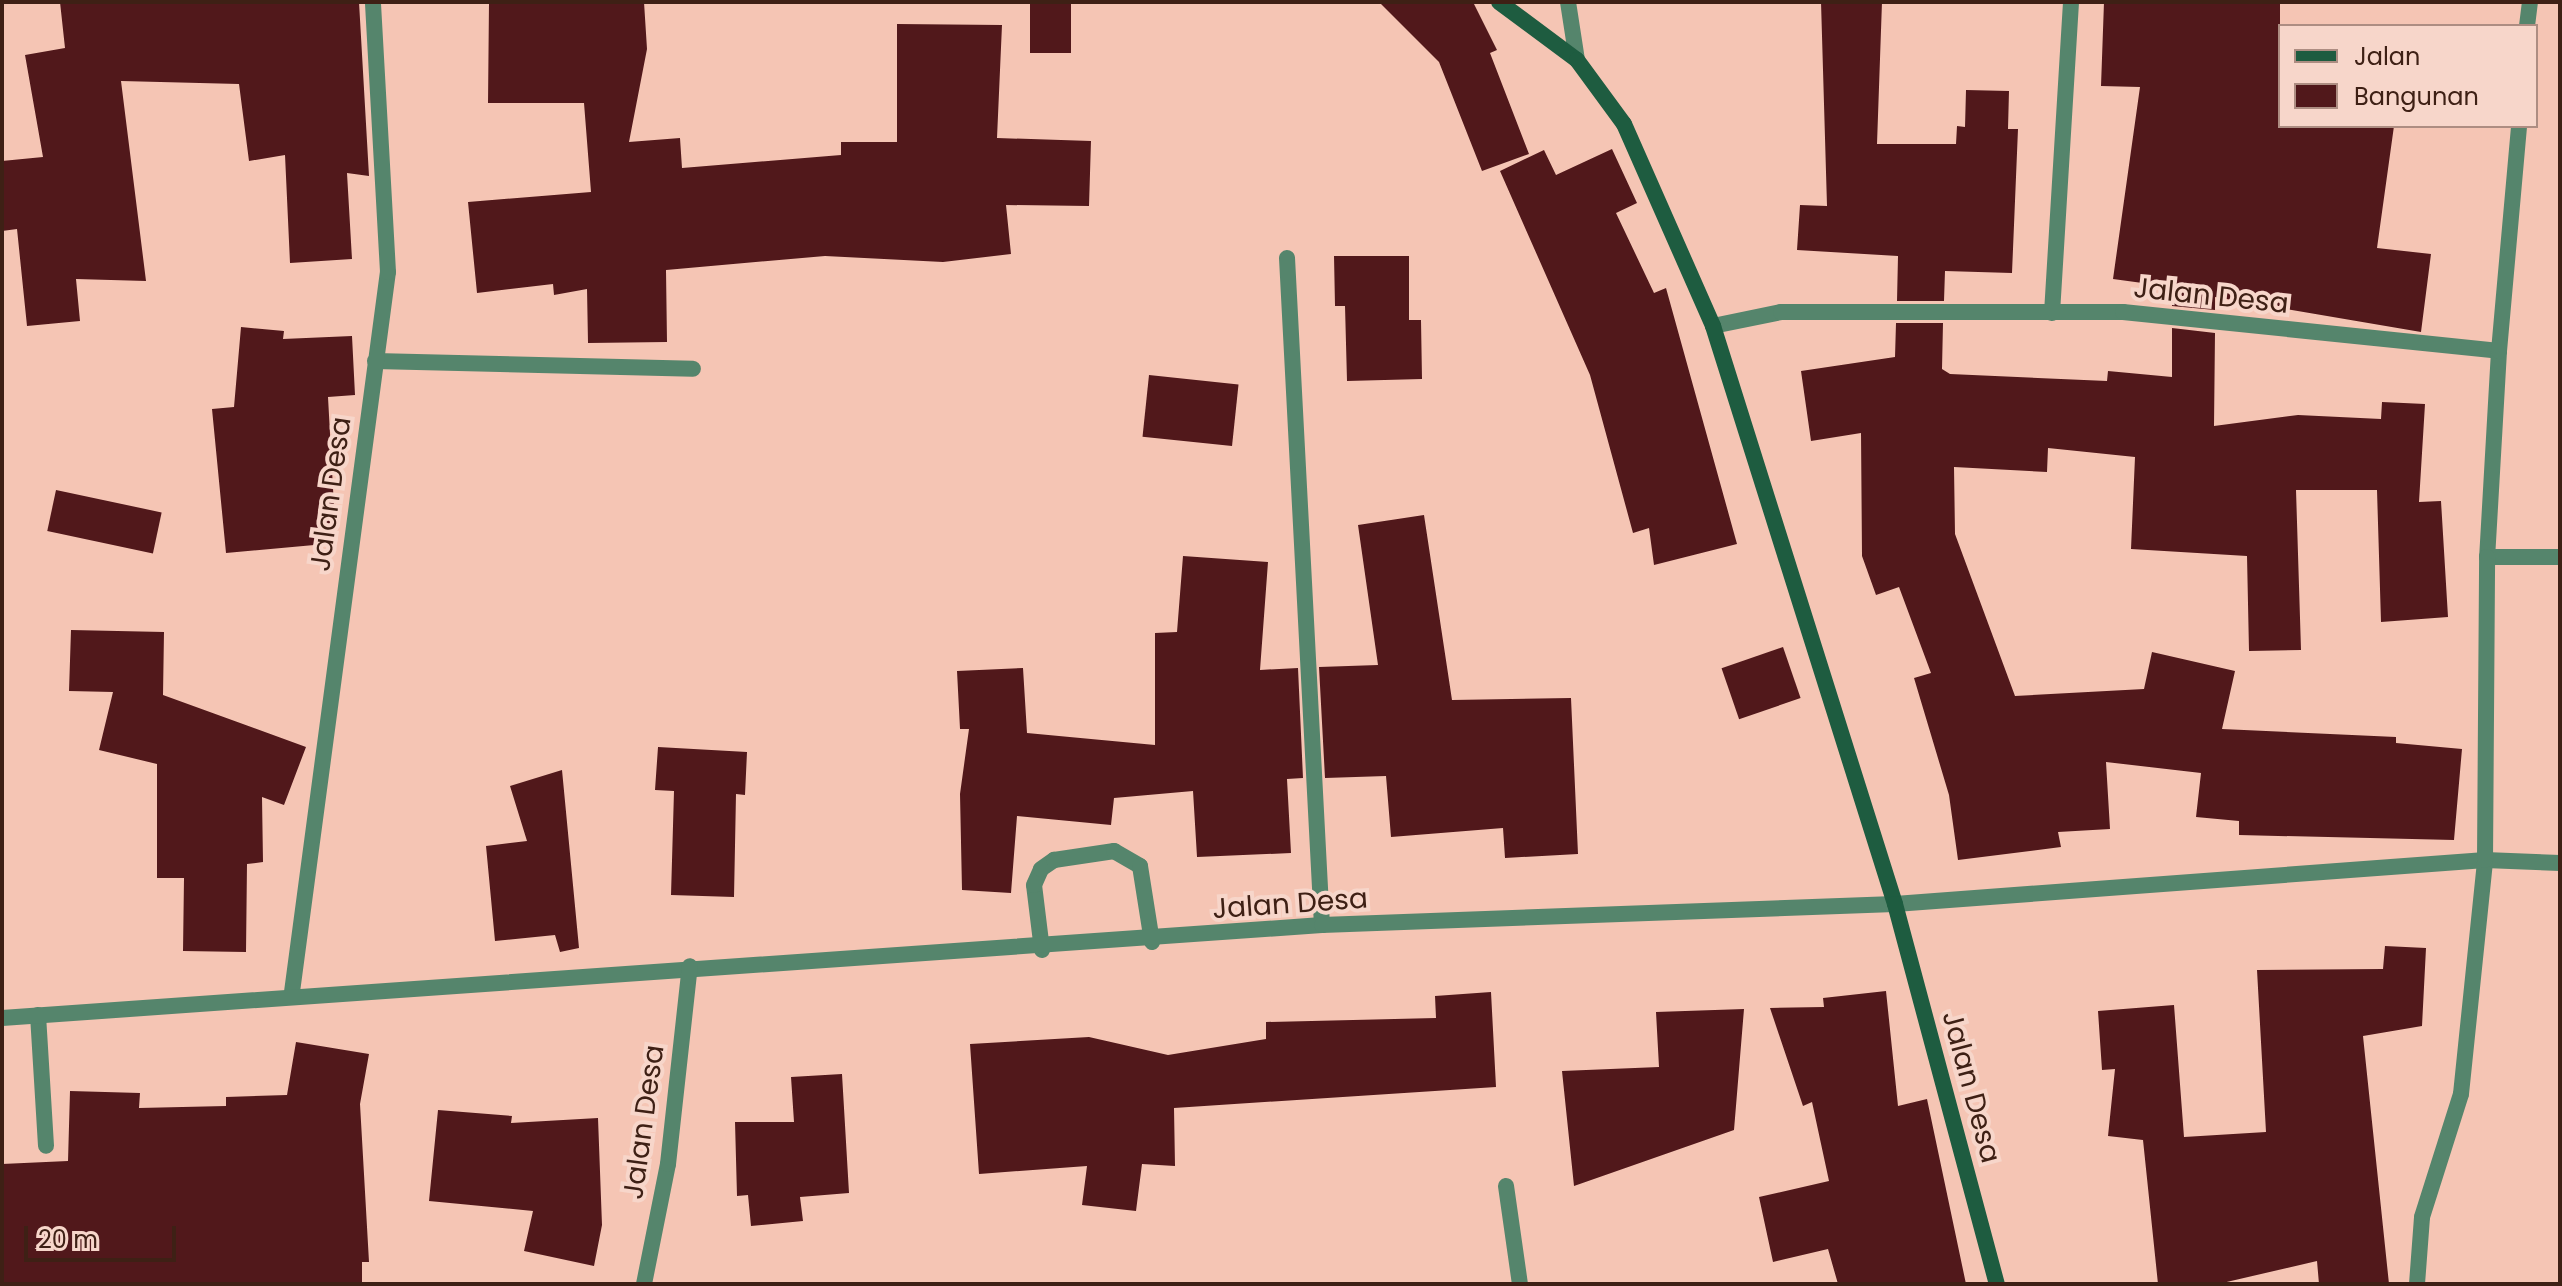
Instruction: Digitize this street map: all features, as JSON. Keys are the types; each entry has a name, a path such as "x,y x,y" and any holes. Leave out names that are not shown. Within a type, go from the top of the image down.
{"street":[{"name":"Jalan Desa","path":"292,992 388,272 373,2"},
{"name":"Jalan Desa","path":"1499,2 1577,60 1624,124 1713,326 1895,904 1997,1284"},
{"name":"Jalan Desa","path":"1568,2 1577,60"},
{"path":"2052,313 2071,2"},
{"path":"2527,24 2530,2"},
{"path":"2417,1284 2422,1217 2461,1094 2485,860 2487,557 2499,351 2519,128"},
{"path":"1287,258 1322,925"},
{"name":"Jalan Desa","path":"1713,326 1781,312 2123,312 2499,351"},
{"path":"375,361 693,369"},
{"path":"2487,557 2560,557"},
{"path":"1042,950 1034,885 1041,869 1054,860 1114,851 1140,866 1152,942"},
{"name":"Jalan Desa","path":"2,1018 292,992 690,966 1042,950 1322,925 1895,904 2485,860 2560,863"},
{"name":"Jalan Desa","path":"644,1284 668,1164 690,966"},
{"path":"38,1015 46,1146"},
{"path":"1506,1186 1520,1284"}],"building":[{"path":"60,2 359,2 369,176 347,173 352,259 290,263 285,155 249,161 239,84 121,81 146,281 76,279 80,321 27,326 17,229 2,231 2,161 43,157 25,55 65,48"},
{"path":"489,2 644,2 647,49 629,142 680,138 682,168 841,155 841,142 897,142 897,24 1002,25 997,138 1091,141 1089,206 1006,205 1011,254 943,262 825,256 666,270 667,342 588,343 587,289 554,295 553,284 477,293 468,202 591,192 584,103 488,103"},
{"path":"1030,2 1071,2 1071,53 1030,53"},
{"path":"1379,2 1473,2 1497,50 1490,53 1529,154 1482,171 1439,62"},
{"path":"1821,2 1882,2 1877,144 1956,144 1957,126 1965,127 1966,90 2009,91 2008,129 2018,129 2012,273 1945,271 1944,301 1897,301 1898,256 1797,250 1800,205 1827,206"},
{"path":"2104,2 2280,2 2278,128 2394,128 2377,248 2431,254 2421,332 2215,297 2215,310 2172,306 2172,287 2113,279 2140,87 2101,86"},
{"path":"1612,149 1637,203 1616,213 1654,293 1666,288 1737,544 1654,565 1649,528 1633,533 1590,375 1500,171 1544,150 1556,175"},
{"path":"1334,256 1409,256 1409,320 1421,320 1422,379 1347,381 1345,306 1335,306"},
{"path":"1896,323 1943,323 1942,369 1950,374 2107,381 2108,371 2172,377 2172,328 2215,333 2214,426 2298,415 2381,419 2382,402 2425,404 2419,502 2441,501 2448,617 2381,622 2377,490 2296,490 2301,650 2249,651 2247,556 2131,549 2135,457 2048,448 2047,472 1954,467 1955,534 2015,696 2144,689 2152,652 2235,671 2222,729 2396,737 2396,743 2462,749 2454,840 2239,835 2239,821 2196,817 2201,773 2106,762 2110,829 2058,832 2061,847 1958,860 1949,795 1914,678 1931,673 1899,587 1876,595 1862,556 1861,433 1811,441 1801,371 1895,357"},
{"path":"241,327 284,331 283,339 352,336 355,395 328,397 336,543 226,553 212,409 234,407"},
{"path":"1149,375 1239,384 1232,446 1143,437"},
{"path":"56,490 162,512 153,554 47,531"},
{"path":"1424,515 1452,700 1571,698 1578,854 1505,858 1503,828 1391,837 1386,776 1325,778 1319,667 1378,665 1358,525"},
{"path":"1183,556 1268,562 1260,670 1298,668 1303,778 1287,779 1291,853 1197,857 1193,791 1114,798 1111,825 1017,816 1011,893 962,890 960,794 969,729 960,729 957,671 1023,668 1027,733 1155,745 1155,633 1177,632"},
{"path":"71,630 164,632 163,695 306,747 284,805 262,797 263,862 247,864 246,952 183,951 184,878 157,878 157,764 99,750 113,692 69,691"},
{"path":"1783,647 1801,698 1739,719 1722,668"},
{"path":"658,747 747,752 745,795 736,794 734,897 671,895 674,791 655,790"},
{"path":"562,770 579,948 560,952 555,935 495,941 486,846 527,841 510,786"},
{"path":"2385,946 2426,948 2422,1026 2363,1036 2389,1284 2319,1284 2317,1261 2218,1284 2158,1284 2143,1140 2108,1136 2115,1069 2102,1070 2098,1011 2174,1005 2184,1137 2266,1132 2257,970 2383,969"},
{"path":"1886,991 1898,1106 1927,1099 1966,1284 1838,1284 1828,1249 1773,1262 1759,1197 1829,1181 1812,1102 1803,1106 1770,1008 1824,1007 1823,998"},
{"path":"1491,992 1496,1087 1174,1108 1175,1166 1142,1164 1136,1211 1082,1205 1087,1166 979,1174 970,1044 1089,1037 1168,1055 1266,1039 1266,1022 1436,1018 1435,996"},
{"path":"1744,1009 1734,1130 1574,1186 1562,1071 1659,1067 1656,1012"},
{"path":"296,1042 369,1054 360,1104 369,1262 362,1262 362,1284 2,1284 2,1164 68,1161 70,1091 140,1093 139,1108 226,1106 226,1097 287,1095"},
{"path":"842,1074 849,1193 800,1197 803,1221 751,1226 748,1195 737,1196 735,1122 794,1122 791,1077"},
{"path":"438,1110 512,1116 511,1123 598,1118 602,1225 594,1266 524,1251 533,1211 429,1201"}]}
